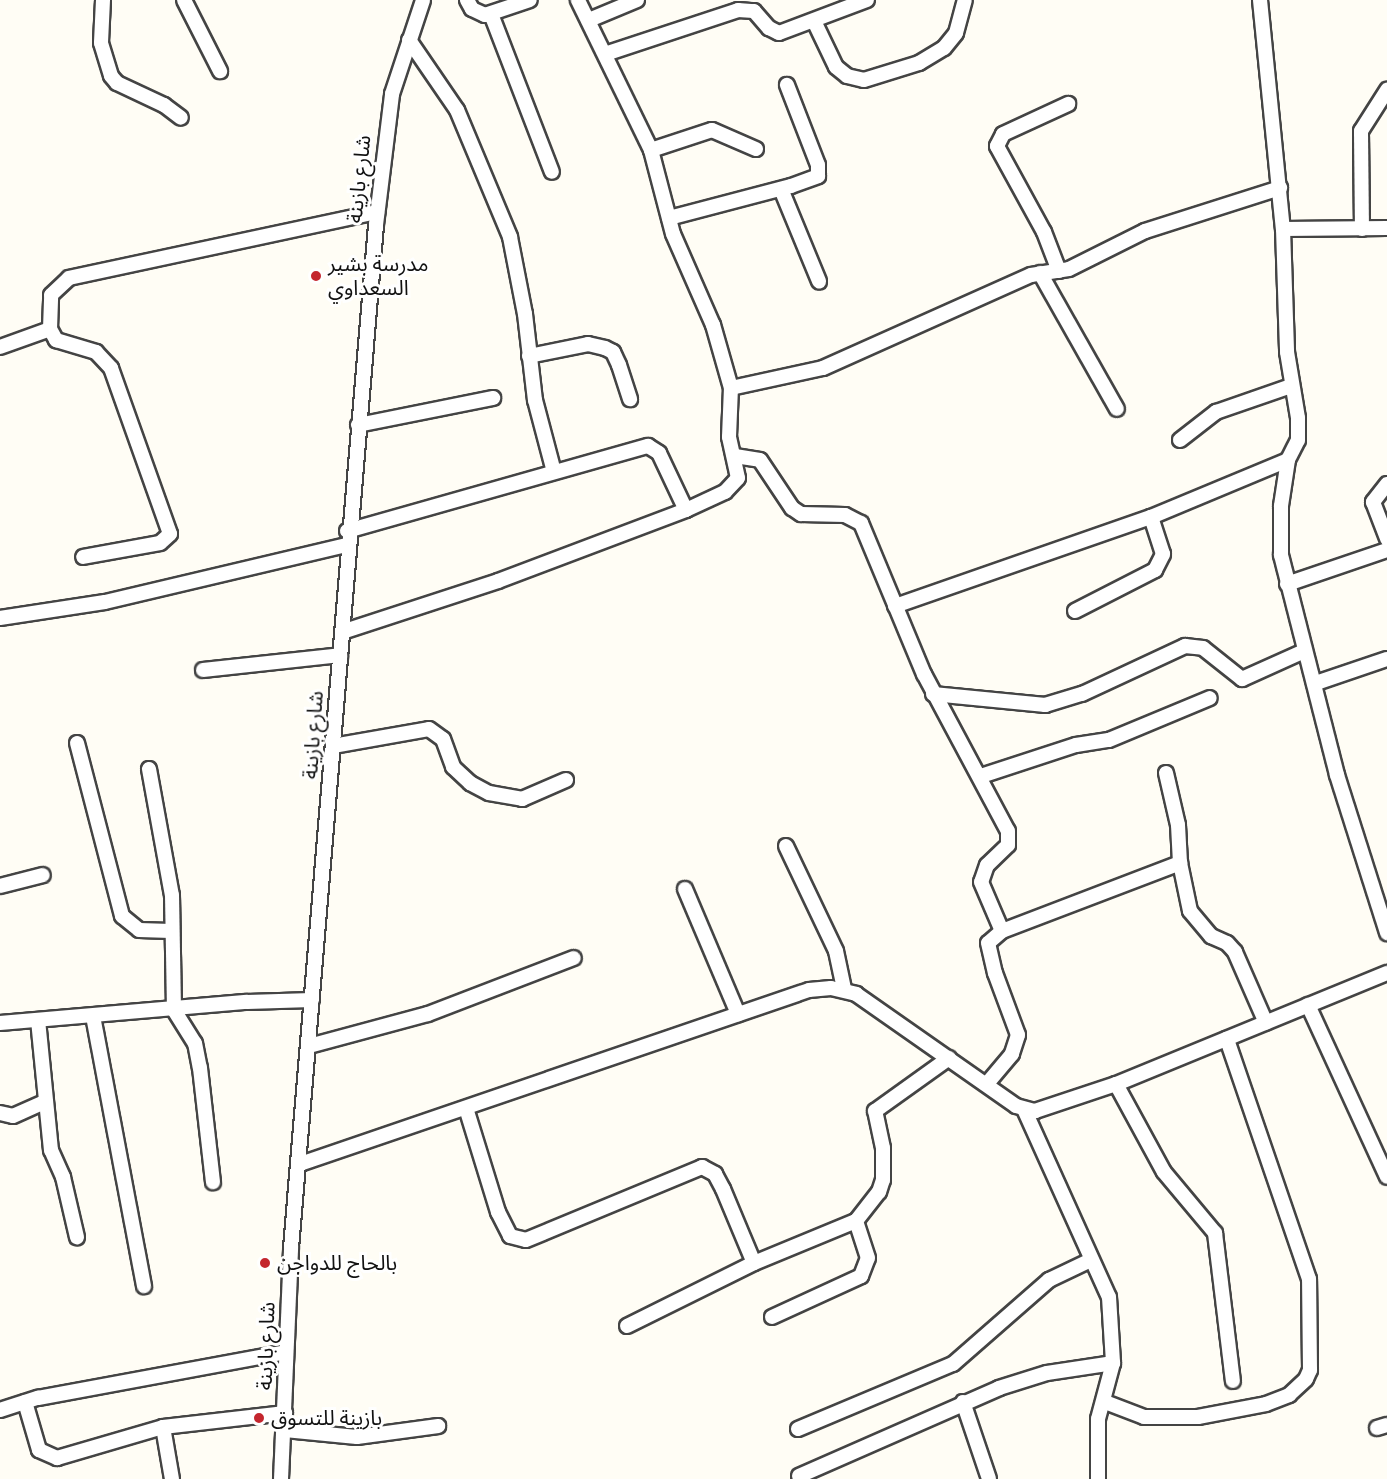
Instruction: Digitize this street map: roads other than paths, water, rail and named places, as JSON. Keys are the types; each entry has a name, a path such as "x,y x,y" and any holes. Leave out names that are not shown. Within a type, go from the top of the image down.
{"street":[{"path":"103,0 101,43 111,76 117,83 164,105 181,118"},
{"path":"184,0 220,71"},
{"name":"شارع بازينة","path":"281,1479 285,1430 286,1352 342,632 347,531 385,127 409,39 423,0"},
{"path":"467,0 478,13 491,14 530,0"},
{"path":"342,632 498,581 686,510 734,486 738,478 729,437 731,388 713,325 669,218 651,150 578,0"},
{"path":"589,20 637,0"},
{"path":"605,54 743,9 754,11 769,28 779,33 867,0"},
{"path":"814,21 836,67 847,76 864,80 919,63 944,48 956,33 965,0"},
{"path":"1260,0 1280,188 1291,386 1298,440 1288,460 1280,526 1287,584 1304,651 1316,683 1337,775 1387,933"},
{"path":"491,14 552,172"},
{"path":"409,39 449,96 486,173 510,237 535,400 554,472"},
{"path":"669,218 815,178 819,171 787,85"},
{"path":"1362,229 1361,131 1387,90"},
{"path":"1059,271 1044,232 997,146 1003,134 1068,104"},
{"path":"651,150 712,130 756,148"},
{"path":"731,388 823,368 1040,273 1059,271 1145,231 1280,188"},
{"path":"781,189 819,281"},
{"path":"83,557 160,543 170,534 111,368 96,352 56,340 50,329 51,295 69,278 377,212"},
{"path":"1283,229 1387,228"},
{"path":"1040,273 1117,409"},
{"path":"0,347 50,329"},
{"path":"529,356 588,344 605,348 613,352 630,399"},
{"path":"1180,440 1216,412 1291,386"},
{"path":"358,425 493,398"},
{"path":"347,531 648,446 659,453 686,510"},
{"path":"735,456 760,460 792,508 801,514 845,515 861,523 933,693 981,776 1010,839 1004,851 982,872 981,882 1002,931"},
{"path":"896,606 1151,517 1288,460"},
{"path":"1386,531 1373,502 1387,484"},
{"path":"1075,611 1155,570 1163,555 1151,517"},
{"path":"0,618 105,602 346,545"},
{"path":"1287,584 1387,550"},
{"path":"933,693 1045,705 1082,694 1185,646 1203,648 1242,679 1304,651"},
{"path":"203,670 340,655"},
{"path":"1316,683 1387,659"},
{"path":"981,776 1065,748 1108,740 1210,698"},
{"path":"333,746 429,729 443,740 453,767 470,783 489,793 522,799 566,780"},
{"path":"78,743 122,916 139,930 171,931"},
{"path":"149,769 172,895 174,1010 195,1043 213,1182"},
{"path":"1166,773 1178,825 1180,863 1190,911 1211,936 1227,943 1235,952 1266,1023"},
{"path":"786,846 836,951 844,990"},
{"path":"988,1083 1012,1054 1018,1035 995,973 988,943 1002,931 1180,863"},
{"path":"0,886 43,875"},
{"path":"685,889 738,1014"},
{"path":"309,1046 428,1014 574,958"},
{"path":"1024,1109 1046,1110 1116,1084 1387,973"},
{"path":"300,1164 809,990 844,990 893,1017 1024,1109 1109,1297 1113,1363 1105,1402 1098,1419 1096,1449 1098,1479"},
{"path":"0,1023 312,1000"},
{"path":"1308,1005 1387,1177"},
{"path":"93,1016 144,1286"},
{"path":"38,1020 44,1102 51,1150 63,1177 77,1237"},
{"path":"1105,1402 1144,1417 1198,1417 1266,1404 1289,1395 1306,1379 1310,1370 1309,1279 1227,1039"},
{"path":"627,1326 754,1263 856,1221 876,1197 883,1180 883,1148 875,1111 949,1058"},
{"path":"1116,1084 1164,1172 1215,1233 1233,1381"},
{"path":"0,1113 13,1116 44,1102"},
{"path":"466,1108 498,1212 510,1236 518,1240 537,1236 702,1167 715,1174 754,1263"},
{"path":"772,1317 861,1276 868,1258 856,1221"},
{"path":"798,1429 953,1364 1049,1280 1091,1260"},
{"path":"0,1410 25,1402 286,1352"},
{"path":"799,1476 963,1402 1047,1373 1113,1363"},
{"path":"25,1402 39,1450 47,1457 57,1458 163,1427 285,1413"},
{"path":"963,1402 989,1479"},
{"path":"285,1430 357,1437 438,1426"},
{"path":"163,1427 172,1479"}],"place":[{"name":"مدرسة بشير السعداوي","path":"316,276"},
{"name":"بالحاج للدواجن","path":"265,1263"},
{"name":"بازينة للتسوق","path":"259,1418"}]}
